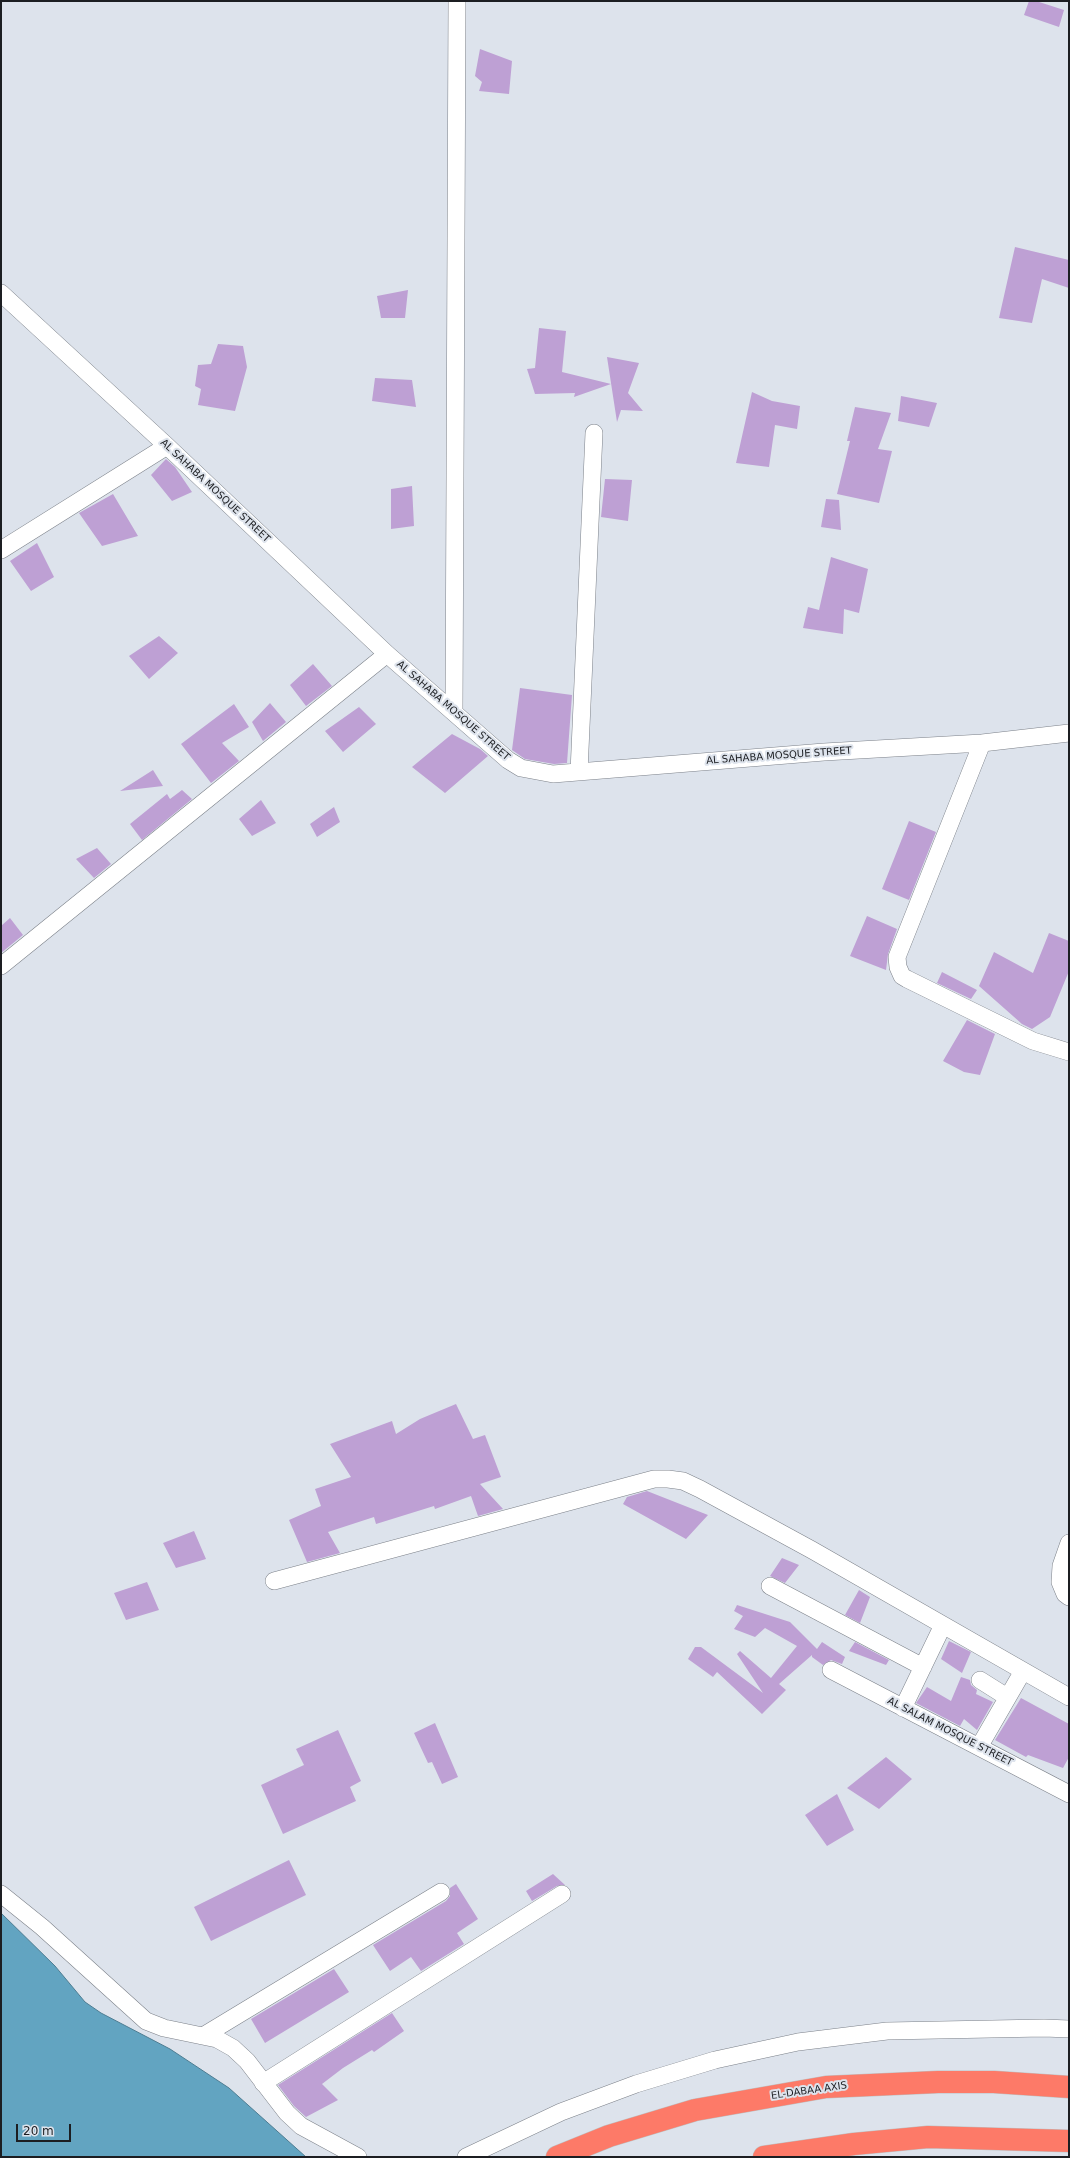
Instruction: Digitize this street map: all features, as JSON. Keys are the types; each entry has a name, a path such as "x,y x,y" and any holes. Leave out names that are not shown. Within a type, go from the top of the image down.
{"highway":[{"name":"EL-DABAA AXIS","path":"557,2157 609,2136 695,2110 826,2087 938,2082 994,2082 1069,2087"},
{"path":"764,2157 854,2144 928,2137 1069,2141"}],"street":[{"path":"454,712 457,1"},
{"name":"AL SAHABA MOSQUE STREET","path":"1,294 167,446 387,654 508,760 521,768 553,774 824,752 982,743 1069,733"},
{"path":"579,772 594,433"},
{"path":"1,550 167,446"},
{"path":"1,966 387,654"},
{"path":"982,743 897,957 898,967 902,976 914,983 1033,1041 1069,1052"},
{"path":"274,1581 654,1479 668,1479 683,1482 700,1489 1069,1697"},
{"path":"1069,1543 1061,1566 1060,1582 1065,1594 1069,1597"},
{"path":"770,1586 923,1667"},
{"path":"903,1708 943,1625"},
{"name":"AL SALAM MOSQUE STREET","path":"831,1670 1069,1794"},
{"path":"978,1747 1022,1671"},
{"path":"980,1680 1008,1697"},
{"path":"203,2036 441,1892"},
{"path":"1,1894 42,1927 146,2021 164,2028 217,2039 233,2048 247,2061 286,2114 301,2126 358,2157"},
{"path":"263,2083 562,1894"},
{"path":"466,2157 561,2112 636,2084 715,2060 790,2044 887,2031 1044,2028 1069,2029"}],"water":[{"path":"1,1913 55,1966 85,2002 101,2013 170,2049 229,2088 306,2157 1,2157"}],"building":[{"path":"1029,1 1036,1 1064,10 1059,27 1024,15"},
{"path":"480,49 512,61 509,94 479,91 482,82 475,76"},
{"path":"1015,247 1069,260 1069,288 1042,279 1032,323 999,318"},
{"path":"408,290 405,318 381,318 377,296"},
{"path":"539,328 566,331 562,372 611,384 574,397 575,393 535,394 527,369 535,368"},
{"path":"218,344 243,346 247,367 235,411 198,405 201,389 195,386 198,365 211,364"},
{"path":"607,357 639,363 628,393 643,411 621,410 617,422"},
{"path":"375,378 412,380 416,407 372,401"},
{"path":"752,392 772,401 800,406 797,429 775,425 769,467 736,463"},
{"path":"901,396 937,403 929,427 898,421"},
{"path":"855,407 891,413 878,449 892,451 879,503 837,494 850,441 847,441"},
{"path":"166,459 175,467 192,492 172,501 151,475"},
{"path":"605,479 632,480 628,521 601,517"},
{"path":"412,486 414,526 391,529 391,489"},
{"path":"113,494 138,536 102,546 79,513"},
{"path":"826,499 839,500 841,530 821,527"},
{"path":"37,543 54,577 31,591 10,561"},
{"path":"831,557 868,569 859,613 844,609 843,634 803,628 808,607 819,610"},
{"path":"159,636 178,653 149,679 129,656"},
{"path":"313,664 332,686 306,706 290,685"},
{"path":"520,688 572,695 567,763 554,764 525,759 512,750"},
{"path":"270,703 286,722 263,741 252,722"},
{"path":"234,704 249,727 222,743 239,761 211,783 181,744"},
{"path":"359,707 376,724 343,752 325,731"},
{"path":"452,734 480,749 488,756 445,793 412,767"},
{"path":"153,770 163,786 120,791"},
{"path":"182,790 192,799 142,840 130,824 167,794 170,799"},
{"path":"261,800 276,823 252,836 239,819"},
{"path":"334,807 340,822 317,837 310,824"},
{"path":"909,821 936,832 909,900 882,889"},
{"path":"97,848 111,864 94,878 76,859"},
{"path":"867,916 897,929 888,954 886,970 850,956"},
{"path":"10,918 23,935 1,953 1,926"},
{"path":"1049,933 1069,941 1069,971 1050,1017 1032,1029 1022,1024 979,986 994,952 1033,973"},
{"path":"942,972 977,990 971,999 937,983"},
{"path":"967,1020 995,1034 980,1075 964,1072 943,1061"},
{"path":"456,1404 473,1439 485,1435 501,1477 480,1484 503,1509 478,1516 471,1496 435,1509 434,1506 376,1524 374,1517 328,1532 340,1553 307,1562 289,1520 321,1506 315,1489 351,1477 330,1444 392,1421 396,1434 420,1419"},
{"path":"647,1491 708,1515 686,1539 623,1504 627,1497"},
{"path":"194,1531 206,1559 176,1568 163,1543"},
{"path":"782,1558 799,1565 785,1583 770,1576"},
{"path":"147,1582 159,1610 126,1620 114,1593"},
{"path":"859,1590 870,1597 860,1623 845,1615"},
{"path":"737,1605 790,1622 817,1649 822,1642 845,1657 842,1664 831,1660 823,1665 812,1657 812,1655 779,1684 786,1690 762,1714 717,1672 713,1677 688,1659 695,1647 701,1647 763,1693 737,1654 740,1651 771,1678 797,1646 765,1628 755,1637 734,1629 743,1616 734,1611"},
{"path":"949,1641 971,1652 962,1673 941,1659"},
{"path":"855,1642 889,1660 886,1665 849,1651"},
{"path":"961,1677 970,1680 971,1685 977,1690 976,1694 993,1702 977,1730 964,1719 960,1726 916,1703 927,1687 951,1701"},
{"path":"1021,1698 1069,1724 1069,1757 1063,1768 1028,1755 1026,1757 995,1740"},
{"path":"435,1723 458,1777 442,1784 432,1762 428,1763 414,1733"},
{"path":"338,1730 361,1781 350,1787 356,1801 283,1834 261,1785 304,1765 296,1749"},
{"path":"886,1757 912,1779 879,1809 847,1788"},
{"path":"837,1794 854,1830 827,1846 805,1815"},
{"path":"289,1860 306,1895 211,1941 194,1907"},
{"path":"553,1874 565,1885 557,1886 532,1901 526,1891"},
{"path":"456,1884 478,1919 457,1933 464,1944 421,1971 411,1957 390,1971 373,1945 446,1901 450,1896 450,1888"},
{"path":"334,1969 349,1992 265,2043 251,2019"},
{"path":"392,2013 404,2031 374,2052 372,2050 343,2068 322,2084 338,2100 306,2117 294,2106 278,2085"}]}
